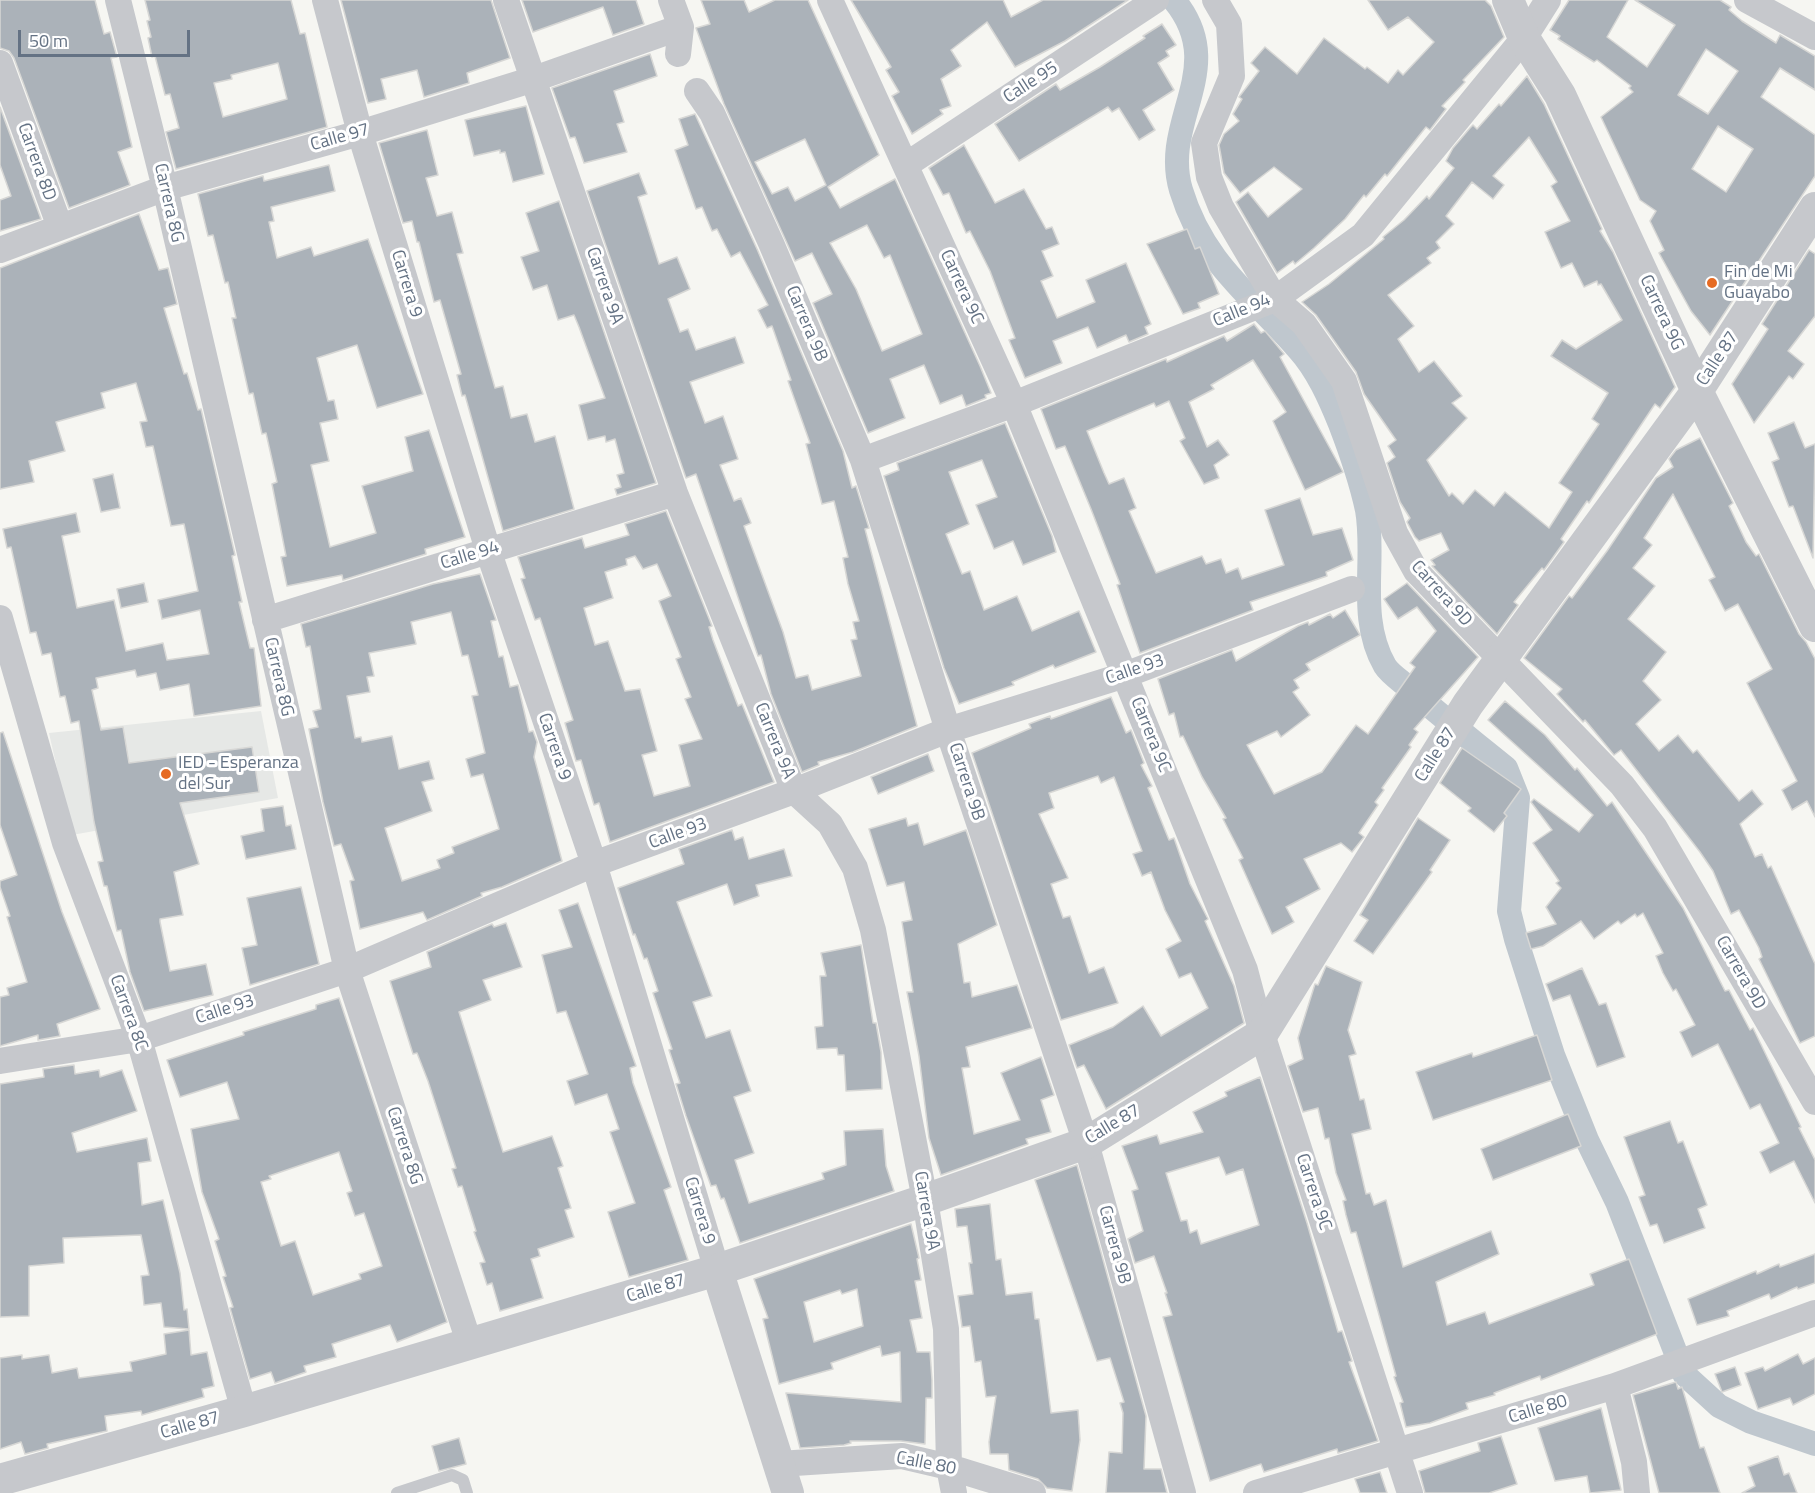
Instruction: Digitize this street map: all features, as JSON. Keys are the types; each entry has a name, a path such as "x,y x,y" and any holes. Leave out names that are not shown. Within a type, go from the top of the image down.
{"street":[{"name":"Carrera 8G","path":"118,0 165,188 347,970 470,1345"},
{"name":"Carrera 9","path":"325,0 360,133 488,550 594,864 717,1270 784,1479"},
{"name":"Carrera 9A","path":"506,0 675,493 794,791 830,824 855,868 873,930 925,1200 946,1329 949,1467 954,1493"},
{"path":"671,0 681,27 678,54"},
{"name":"Carrera 9C","path":"830,0 1014,404 1245,970 1262,1034 1410,1493"},
{"name":"Calle 95","path":"906,165 1156,0"},
{"name":"Carrera 9D","path":"1215,0 1229,24 1232,76 1204,143 1209,177 1221,207 1272,300 1304,324 1344,381 1395,533 1416,571 1622,785 1655,828 1815,1102"},
{"name":"Carrera 9G","path":"1508,0 1524,38 1560,95 1697,391 1815,626"},
{"name":"Calle 94","path":"863,460 1014,404 1272,300 1362,235 1524,38 1548,0"},
{"path":"1747,0 1815,38"},
{"name":"Calle 97","path":"0,250 165,188 360,133 534,79 681,27"},
{"name":"Carrera 8D","path":"0,63 60,227"},
{"name":"Carrera 9B","path":"697,91 712,113 771,243 863,460 948,730 1086,1143 1182,1493"},
{"name":"Calle 87","path":"0,1480 470,1345 717,1270 925,1200 1086,1143 1262,1034 1468,704 1697,391 1815,208"},
{"name":"Calle 94","path":"265,620 675,493"},
{"name":"Calle 93","path":"0,1061 139,1039 347,970 594,864 794,791 948,730 1125,675 1352,590"},
{"name":"Carrera 8C","path":"0,618 65,843 139,1039 244,1411"},
{"name":"Calle 80","path":"1256,1493 1615,1386 1815,1313"},
{"path":"1615,1386 1634,1462 1637,1493"},
{"name":"Calle 80","path":"784,1479 902,1456 949,1467 1033,1493"}],"lane":[{"path":"397,1493 452,1475 463,1480 467,1493"}],"shaded area":[{"name":"IED - Esperanza del Sur","path":"261,711 278,798 72,835 49,733"}],"building":[{"path":"0,0 95,0 104,34 110,32 117,57 111,58 132,147 118,152 130,185 69,208 14,58 9,51 0,48"},
{"path":"145,0 291,0 300,34 305,33 327,127 176,169 166,132 179,128 170,94 165,95 155,56 152,57 147,21 150,20","holes":["278,63 287,99 223,117 214,83 232,79 231,75"]},
{"path":"341,0 491,0 510,58 467,73 469,83 424,97 417,70 381,79 386,99 368,103"},
{"path":"522,0 636,0 644,24 613,35 603,7 533,32"},
{"path":"701,0 744,0 749,12 775,0 808,0 879,155 828,187 840,208 895,179 980,366 991,393 985,395 986,398 966,406 962,395 940,404 924,365 890,379 905,418 868,433 813,303 832,294 812,253 795,261 724,104 696,28 710,24","holes":["805,139 826,185 795,201 788,187 772,194 755,162","867,225 884,258 890,255 922,334 882,351 856,289 830,243"]},
{"path":"851,0 1003,0 1011,17 1043,0 1128,0 1065,41 1015,67 987,22 951,50 961,66 941,79 951,106 940,110 943,114 912,134 892,96 899,92 886,70 891,67"},
{"path":"1368,0 1485,0 1491,6 1504,37 1463,80 1465,82 1442,106 1446,109 1430,130 1426,127 1387,176 1385,174 1345,219 1314,248 1295,264 1293,261 1277,273 1236,202 1248,192 1268,217 1302,189 1274,167 1240,193 1224,173 1219,145 1224,134 1239,121 1233,114 1242,99 1239,97 1259,71 1251,63 1265,47 1297,74 1324,38 1388,83 1398,70 1403,75 1434,42 1408,17 1388,30"},
{"path":"1569,0 1628,0 1607,37 1647,67 1675,25 1635,0 1720,0 1731,7 1729,10 1742,21 1776,43 1780,35 1815,56 1815,90 1780,68 1761,97 1815,135 1815,176 1710,335 1691,311 1659,253 1664,250 1650,221 1656,211 1640,200 1601,117 1633,92 1629,88 1631,86 1597,60 1594,62 1558,39 1560,36 1550,30","holes":["1706,49 1738,71 1708,114 1678,95","1718,126 1753,149 1726,192 1692,169"]},
{"path":"1162,24 1176,45 1166,51 1169,56 1158,63 1174,90 1143,110 1155,130 1139,140 1119,108 1112,112 1108,107 1019,161 995,124 1056,84 1060,90 1100,67 1145,38 1143,36"},
{"path":"650,54 657,76 614,91 624,122 617,124 627,152 584,163 575,137 570,138 552,88"},
{"path":"1527,76 1544,104 1602,229 1600,231 1613,252 1675,387 1660,408 1655,404 1589,503 1587,501 1561,539 1564,542 1544,570 1542,568 1514,602 1518,605 1497,634 1432,566 1435,565 1431,560 1449,550 1441,533 1419,541 1407,522 1410,518 1400,502 1387,463 1395,457 1388,446 1396,440 1364,394 1356,372 1316,315 1302,302 1329,284 1384,239 1383,237 1404,220 1427,196 1429,199 1454,168 1446,161 1453,148 1473,125 1477,129 1499,104 1501,106","holes":["1529,137 1557,182 1551,186 1570,221 1545,232 1561,268 1572,263 1584,287 1597,281 1598,285 1601,284 1622,320 1576,349 1562,340 1551,356 1608,393 1592,419 1599,424 1559,483 1572,492 1549,528 1505,492 1494,506 1475,490 1463,504 1452,493 1449,496 1427,460 1467,418 1452,403 1462,396 1434,361 1419,372 1398,339 1414,326 1388,295 1431,263 1427,258 1440,248 1436,242 1454,224 1446,216 1472,182 1493,199 1504,185 1493,176"]},
{"path":"526,106 544,174 513,182 505,152 500,153 500,150 474,156 465,120"},
{"path":"0,107 41,219 0,231 0,200 11,196 0,165"},
{"path":"695,114 757,249 843,451 852,488 856,486 869,528 865,529 917,726 853,752 818,762 819,765 802,772 771,694 761,655 758,656 696,474 686,478 587,191 639,173 647,194 638,197 659,264 677,257 690,289 668,299 680,332 688,329 696,350 735,337 744,363 690,382 705,423 723,416 738,459 720,465 734,501 741,498 751,523 744,526 783,632 796,678 808,675 812,690 861,676 851,640 857,639 853,622 859,621 848,584 843,558 848,557 834,501 822,504 806,444 810,443 788,381 791,380 772,326 767,328 758,310 768,305 740,252 731,257 717,229 712,231 702,207 696,209 675,150 688,145 679,119"},
{"path":"427,130 438,175 426,178 437,216 452,212 463,253 457,254 495,388 503,386 511,418 527,414 535,442 555,436 574,509 503,531 465,395 462,396 457,375 461,374 440,300 434,302 412,221 403,223 379,143"},
{"path":"964,145 995,203 1024,189 1046,229 1052,227 1059,244 1042,251 1053,276 1041,281 1057,318 1095,302 1086,280 1126,263 1151,324 1145,327 1148,334 1129,342 1126,335 1097,348 1088,327 1053,341 1062,363 1025,378 1009,340 1015,338 990,271 970,231 966,233 949,193 943,195 929,168"},
{"path":"329,165 335,191 271,207 274,221 269,222 277,258 311,247 314,256 368,239 423,394 377,408 357,345 317,358 328,401 334,400 338,419 320,423 329,461 311,465 330,547 376,533 362,486 413,471 405,437 429,430 465,537 425,549 426,554 343,580 342,575 287,586 281,557 286,556 272,484 277,482 266,433 262,434 253,393 249,394 232,318 236,318 228,282 225,283 213,235 208,236 198,194 263,176 264,181"},
{"path":"559,201 656,483 617,495 615,489 621,487 617,475 624,473 615,439 606,442 605,436 588,440 579,405 605,398 579,327 574,315 558,320 547,285 533,290 521,257 539,251 526,213"},
{"path":"139,214 159,270 168,268 177,304 164,308 184,374 187,373 198,410 201,409 235,555 232,556 242,602 239,602 250,648 254,648 261,706 194,716 189,684 160,690 156,673 137,677 135,670 96,678 98,688 92,690 101,730 123,727 129,763 252,747 259,792 180,803 199,864 174,872 183,915 160,919 160,922 170,971 206,964 213,995 144,1011 130,972 121,930 117,931 107,886 104,886 98,862 103,861 94,822 79,721 71,723 65,696 60,697 51,653 42,655 36,632 30,633 11,547 7,548 3,529 76,513 80,532 62,536 77,608 114,600 126,651 163,643 167,660 209,654 200,610 162,619 158,600 198,591 184,524 171,526 153,446 146,447 140,422 147,421 136,383 101,393 105,408 56,422 65,451 29,461 34,482 0,489 0,268"},
{"path":"1187,229 1195,249 1200,247 1219,294 1198,303 1200,308 1183,314 1147,244"},
{"path":"1809,250 1815,254 1815,316 1788,351 1804,364 1793,379 1789,376 1754,423 1732,384 1768,329 1762,324"},
{"path":"1254,324 1261,333 1265,331 1284,354 1280,357 1343,472 1305,490 1273,421 1286,412 1253,360 1211,385 1214,389 1189,402 1207,447 1218,440 1229,455 1214,465 1219,478 1204,484 1180,441 1185,438 1169,401 1156,407 1154,403 1087,431 1104,473 1109,484 1124,478 1136,508 1129,511 1156,573 1202,556 1206,564 1221,559 1226,573 1238,568 1242,579 1284,565 1265,510 1300,498 1313,535 1342,528 1353,560 1326,572 1327,576 1250,602 1253,610 1140,653 1117,585 1120,584 1091,509 1065,446 1056,449 1041,409 1166,359 1167,362 1224,336 1227,341"},
{"path":"1794,422 1805,448 1815,444 1813,558 1793,506 1789,507 1772,462 1779,459 1768,433"},
{"path":"1005,423 1052,536 1056,552 1023,565 1013,541 994,549 976,505 997,497 982,460 949,472 969,524 946,534 962,574 970,571 984,610 1017,596 1032,631 1079,611 1096,652 1055,668 1053,665 1012,682 1014,685 959,704 944,668 884,476 899,470 897,463"},
{"path":"1700,438 1733,503 1729,506 1746,542 1756,556 1759,554 1799,634 1815,659 1815,817 1807,801 1792,810 1782,790 1797,781 1747,683 1772,669 1738,604 1725,611 1709,580 1715,577 1673,494 1644,538 1652,545 1633,568 1655,586 1628,619 1666,652 1643,681 1661,700 1636,724 1659,751 1678,735 1693,753 1697,750 1739,801 1752,790 1763,804 1740,824 1755,857 1762,854 1768,868 1771,866 1815,964 1815,1036 1800,1043 1759,959 1762,957 1759,948 1739,910 1731,914 1713,871 1700,852 1621,750 1614,755 1585,720 1583,722 1557,694 1562,689 1524,658 1569,596 1572,598 1607,551 1656,478 1673,467 1669,459 1676,450"},
{"path":"113,474 120,508 101,512 93,479"},
{"path":"666,511 712,626 709,627 713,640 738,706 742,704 774,782 610,842 599,803 594,805 581,760 576,761 565,723 573,720 540,618 535,620 521,579 525,578 518,557 582,538 585,548 629,535 625,524","holes":["635,556 643,569 657,564 671,596 659,601 681,657 676,659 691,697 685,699 702,739 679,745 690,786 654,796 642,755 657,751 640,689 625,691 608,641 595,645 584,608 613,598 605,572 627,565 626,559"]},
{"path":"480,574 496,620 491,621 499,657 503,656 510,687 518,685 529,732 533,731 537,742 534,757 562,861 502,887 481,893 482,896 427,920 423,912 360,929 350,881 354,880 341,844 334,846 323,802 309,729 318,727 313,711 321,709 310,646 306,647 301,624 433,584","holes":["451,612 462,656 468,655 478,695 472,696 485,753 466,759 471,777 483,774 499,829 452,847 454,853 437,860 440,868 402,881 385,828 432,811 422,782 434,779 429,761 399,769 392,736 362,742 361,737 355,738 347,696 370,692 367,677 374,676 369,653 416,644 411,622"]},
{"path":"144,583 148,602 121,608 117,589"},
{"path":"1407,583 1478,657 1414,729 1418,732 1409,745 1411,747 1382,788 1384,790 1375,802 1378,805 1359,833 1364,837 1352,852 1341,843 1304,859 1320,889 1286,907 1294,922 1272,934 1239,860 1243,858 1223,819 1226,818 1202,777 1183,736 1180,737 1174,713 1169,715 1158,679 1232,650 1236,661 1298,626 1308,622 1309,625 1330,614 1333,618 1345,610 1360,635 1306,664 1310,670 1294,680 1299,688 1293,692 1310,715 1281,737 1277,731 1247,745 1274,794 1322,772 1356,725 1368,734 1415,667 1410,663 1436,631 1417,607 1398,619 1384,599"},
{"path":"1111,697 1126,733 1131,730 1144,763 1141,765 1152,786 1148,788 1169,840 1174,838 1190,884 1208,919 1205,921 1234,986 1244,1023 1106,1109 1084,1065 1077,1068 1069,1045 1113,1027 1143,1006 1161,1036 1208,1008 1191,973 1179,978 1166,949 1181,941 1165,910 1151,872 1142,876 1133,854 1142,851 1114,777 1101,783 1098,776 1049,793 1054,808 1039,814 1068,878 1051,884 1063,918 1070,916 1089,973 1104,967 1118,1003 1061,1020 972,753 1031,728 1029,724 1050,716 1051,719"},
{"path":"1505,701 1545,735 1575,770 1577,768 1607,806 1612,802 1683,908 1725,991 1729,990 1750,1030 1753,1028 1801,1127 1799,1128 1815,1160 1815,1203 1794,1161 1770,1173 1760,1152 1779,1143 1760,1104 1750,1109 1718,1044 1692,1057 1680,1032 1695,1025 1676,989 1673,991 1663,973 1656,956 1663,953 1643,913 1637,917 1635,914 1621,924 1618,921 1594,939 1581,921 1543,946 1531,949 1526,933 1556,924 1546,907 1561,888 1556,883 1559,881 1533,843 1552,830 1531,802 1534,799 1579,832 1593,815 1488,720"},
{"path":"3,732 62,912 100,1009 57,1024 60,1036 38,1040 38,1035 0,1046 0,997 9,995 7,988 27,982 0,887 0,881 17,875 0,825 0,733"},
{"path":"1462,748 1521,789 1504,813 1507,816 1494,832 1468,811 1471,808 1440,783"},
{"path":"928,754 934,771 878,794 871,777"},
{"path":"283,806 286,826 291,825 296,849 246,859 241,836 264,831 261,809"},
{"path":"906,818 908,826 918,823 924,845 966,830 997,925 958,944 964,983 970,982 972,997 1017,985 1032,1028 966,1047 970,1067 962,1068 974,1134 1020,1120 1001,1073 1041,1057 1054,1095 1041,1100 1051,1132 1026,1139 1028,1144 941,1175 929,1138 919,1056 907,992 913,992 902,922 912,920 904,882 887,886 869,829"},
{"path":"1418,818 1450,840 1430,870 1432,872 1373,954 1354,941 1368,920 1360,915"},
{"path":"732,830 735,840 743,837 749,859 784,849 792,876 756,885 759,896 734,905 727,884 677,902 712,996 693,1002 706,1038 730,1030 751,1091 734,1097 754,1153 735,1160 749,1203 824,1179 822,1173 846,1165 844,1131 883,1129 886,1166 894,1191 740,1243 724,1198 721,1199 716,1185 711,1186 686,1116 676,1084 680,1083 669,1050 672,1049 653,993 658,991 647,958 644,959 635,934 633,935 618,888 684,864 679,849"},
{"path":"301,887 319,964 250,985 242,948 257,945 247,898"},
{"path":"578,903 636,1066 630,1068 633,1083 671,1187 664,1190 688,1260 629,1277 608,1212 635,1203 610,1132 619,1129 607,1094 575,1105 567,1081 588,1074 566,1011 557,1013 542,955 572,947 559,910"},
{"path":"506,923 522,967 483,980 491,1000 459,1012 503,1152 552,1136 563,1166 558,1168 571,1208 565,1210 574,1237 538,1249 540,1256 531,1259 543,1298 500,1311 492,1283 487,1285 480,1263 485,1262 474,1232 476,1231 462,1186 458,1187 452,1169 456,1168 428,1081 417,1053 413,1054 390,981 431,967 427,952 492,924 494,927"},
{"path":"861,945 873,1023 876,1023 881,1052 882,1089 846,1091 844,1055 838,1055 837,1048 817,1049 815,1027 823,1026 820,976 826,976 821,953"},
{"path":"1326,966 1362,982 1348,1030 1356,1054 1349,1056 1360,1100 1364,1099 1371,1129 1352,1134 1366,1194 1370,1193 1374,1205 1386,1200 1403,1267 1491,1231 1499,1254 1436,1282 1447,1325 1485,1312 1489,1324 1594,1285 1590,1274 1629,1259 1657,1334 1541,1380 1540,1376 1494,1393 1495,1395 1466,1403 1468,1409 1430,1423 1406,1427 1400,1403 1403,1402 1394,1377 1396,1376 1356,1232 1351,1233 1343,1201 1346,1200 1336,1173 1329,1138 1325,1139 1318,1108 1303,1112 1288,1066 1303,1059 1298,1038 1315,984 1318,985"},
{"path":"1582,968 1599,1005 1606,1003 1625,1057 1597,1067 1570,995 1553,1001 1546,984"},
{"path":"339,998 447,1322 397,1342 390,1325 332,1344 336,1357 304,1366 306,1372 275,1383 271,1372 250,1379 230,1308 233,1307 223,1277 226,1276 215,1241 219,1239 202,1192 191,1129 239,1119 227,1082 180,1097 167,1060 244,1035 243,1032 316,1009 316,1005","holes":["339,1152 352,1191 347,1193 355,1216 364,1213 382,1266 359,1274 361,1279 313,1295 295,1241 281,1246 261,1182 271,1179 269,1176"]},
{"path":"1537,1035 1552,1080 1433,1120 1416,1072 1472,1053 1473,1057"},
{"path":"74,1065 75,1074 99,1070 100,1077 122,1070 137,1111 72,1133 77,1152 147,1138 151,1161 138,1163 142,1205 163,1200 180,1273 184,1310 187,1309 189,1329 164,1327 161,1303 144,1305 141,1276 149,1275 141,1235 63,1238 64,1263 29,1266 29,1316 0,1317 0,1084 44,1077 43,1069"},
{"path":"1260,1077 1307,1223 1338,1332 1342,1331 1352,1361 1349,1362 1378,1441 1338,1453 1337,1449 1264,1472 1261,1464 1210,1481 1163,1317 1172,1315 1165,1293 1167,1293 1154,1256 1135,1263 1128,1239 1143,1231 1132,1191 1138,1189 1122,1146 1157,1135 1160,1144 1203,1132 1193,1112 1227,1096 1225,1092","holes":["1219,1157 1226,1175 1243,1169 1259,1225 1201,1244 1197,1230 1190,1233 1187,1220 1181,1221 1166,1173"]},
{"path":"1568,1114 1581,1146 1493,1180 1481,1149"},
{"path":"1670,1121 1678,1143 1683,1141 1707,1205 1698,1209 1705,1228 1664,1243 1657,1224 1650,1226 1639,1197 1645,1195 1624,1137"},
{"path":"1077,1165 1146,1416 1144,1469 1161,1469 1167,1493 1106,1493 1109,1452 1122,1453 1123,1413 1120,1403 1124,1402 1110,1358 1097,1361 1035,1180"},
{"path":"990,1204 996,1260 1001,1259 1006,1295 1032,1292 1035,1319 1039,1319 1051,1413 1078,1410 1080,1440 1072,1491 1047,1488 1038,1479 1009,1470 1008,1454 990,1454 989,1442 996,1396 986,1397 981,1361 975,1362 970,1326 962,1327 958,1296 973,1294 969,1263 972,1263 967,1226 957,1227 955,1209"},
{"path":"911,1224 919,1258 917,1259 921,1280 915,1281 922,1318 910,1320 917,1352 930,1352 932,1380 932,1398 926,1398 925,1444 901,1441 850,1441 851,1443 844,1445 800,1448 786,1393 901,1402 900,1352 882,1356 880,1346 831,1363 833,1369 779,1384 763,1319 768,1318 754,1279","holes":["857,1289 863,1326 814,1342 804,1302 840,1290 842,1294"]},
{"path":"1815,1254 1815,1283 1798,1289 1797,1287 1771,1299 1769,1294 1727,1311 1729,1316 1697,1325 1688,1299 1756,1271 1757,1274 1779,1264 1780,1267"},
{"path":"189,1330 191,1355 207,1352 214,1386 202,1389 204,1397 142,1415 141,1411 105,1416 107,1431 47,1444 48,1448 25,1454 21,1442 0,1449 0,1358 22,1355 22,1359 49,1355 52,1373 77,1368 79,1378 132,1371 130,1362 166,1354 164,1334"},
{"path":"1798,1354 1803,1364 1815,1358 1815,1394 1793,1405 1790,1398 1758,1409 1745,1373 1763,1367 1765,1371"},
{"path":"1735,1367 1741,1385 1722,1392 1715,1374"},
{"path":"1676,1382 1678,1389 1682,1387 1700,1448 1704,1447 1720,1493 1659,1493 1633,1395"},
{"path":"1601,1408 1621,1490 1590,1493 1587,1476 1555,1481 1538,1428"},
{"path":"1501,1436 1517,1484 1489,1493 1425,1493 1419,1471 1480,1451 1478,1443"},
{"path":"459,1438 466,1464 439,1471 432,1446"},
{"path":"1778,1456 1784,1475 1789,1473 1797,1493 1742,1493 1755,1486 1748,1467"},
{"path":"1380,1472 1387,1493 1360,1493 1355,1479"}],"waterway":[{"path":"1174,0 1190,25 1196,49 1195,72 1179,140 1177,165 1181,190 1190,216 1202,238 1230,277 1305,357 1322,384 1336,414 1355,466 1367,510 1370,549 1369,609 1377,648 1385,666 1432,708 1506,768 1518,798 1509,911 1516,939 1553,1055 1587,1140 1617,1202 1684,1374 1719,1406 1751,1422 1815,1444"}],"place":[{"name":"Fin de Mi Guayabo","path":"1712,283"},
{"name":"IED - Esperanza del Sur","path":"166,774"}]}
